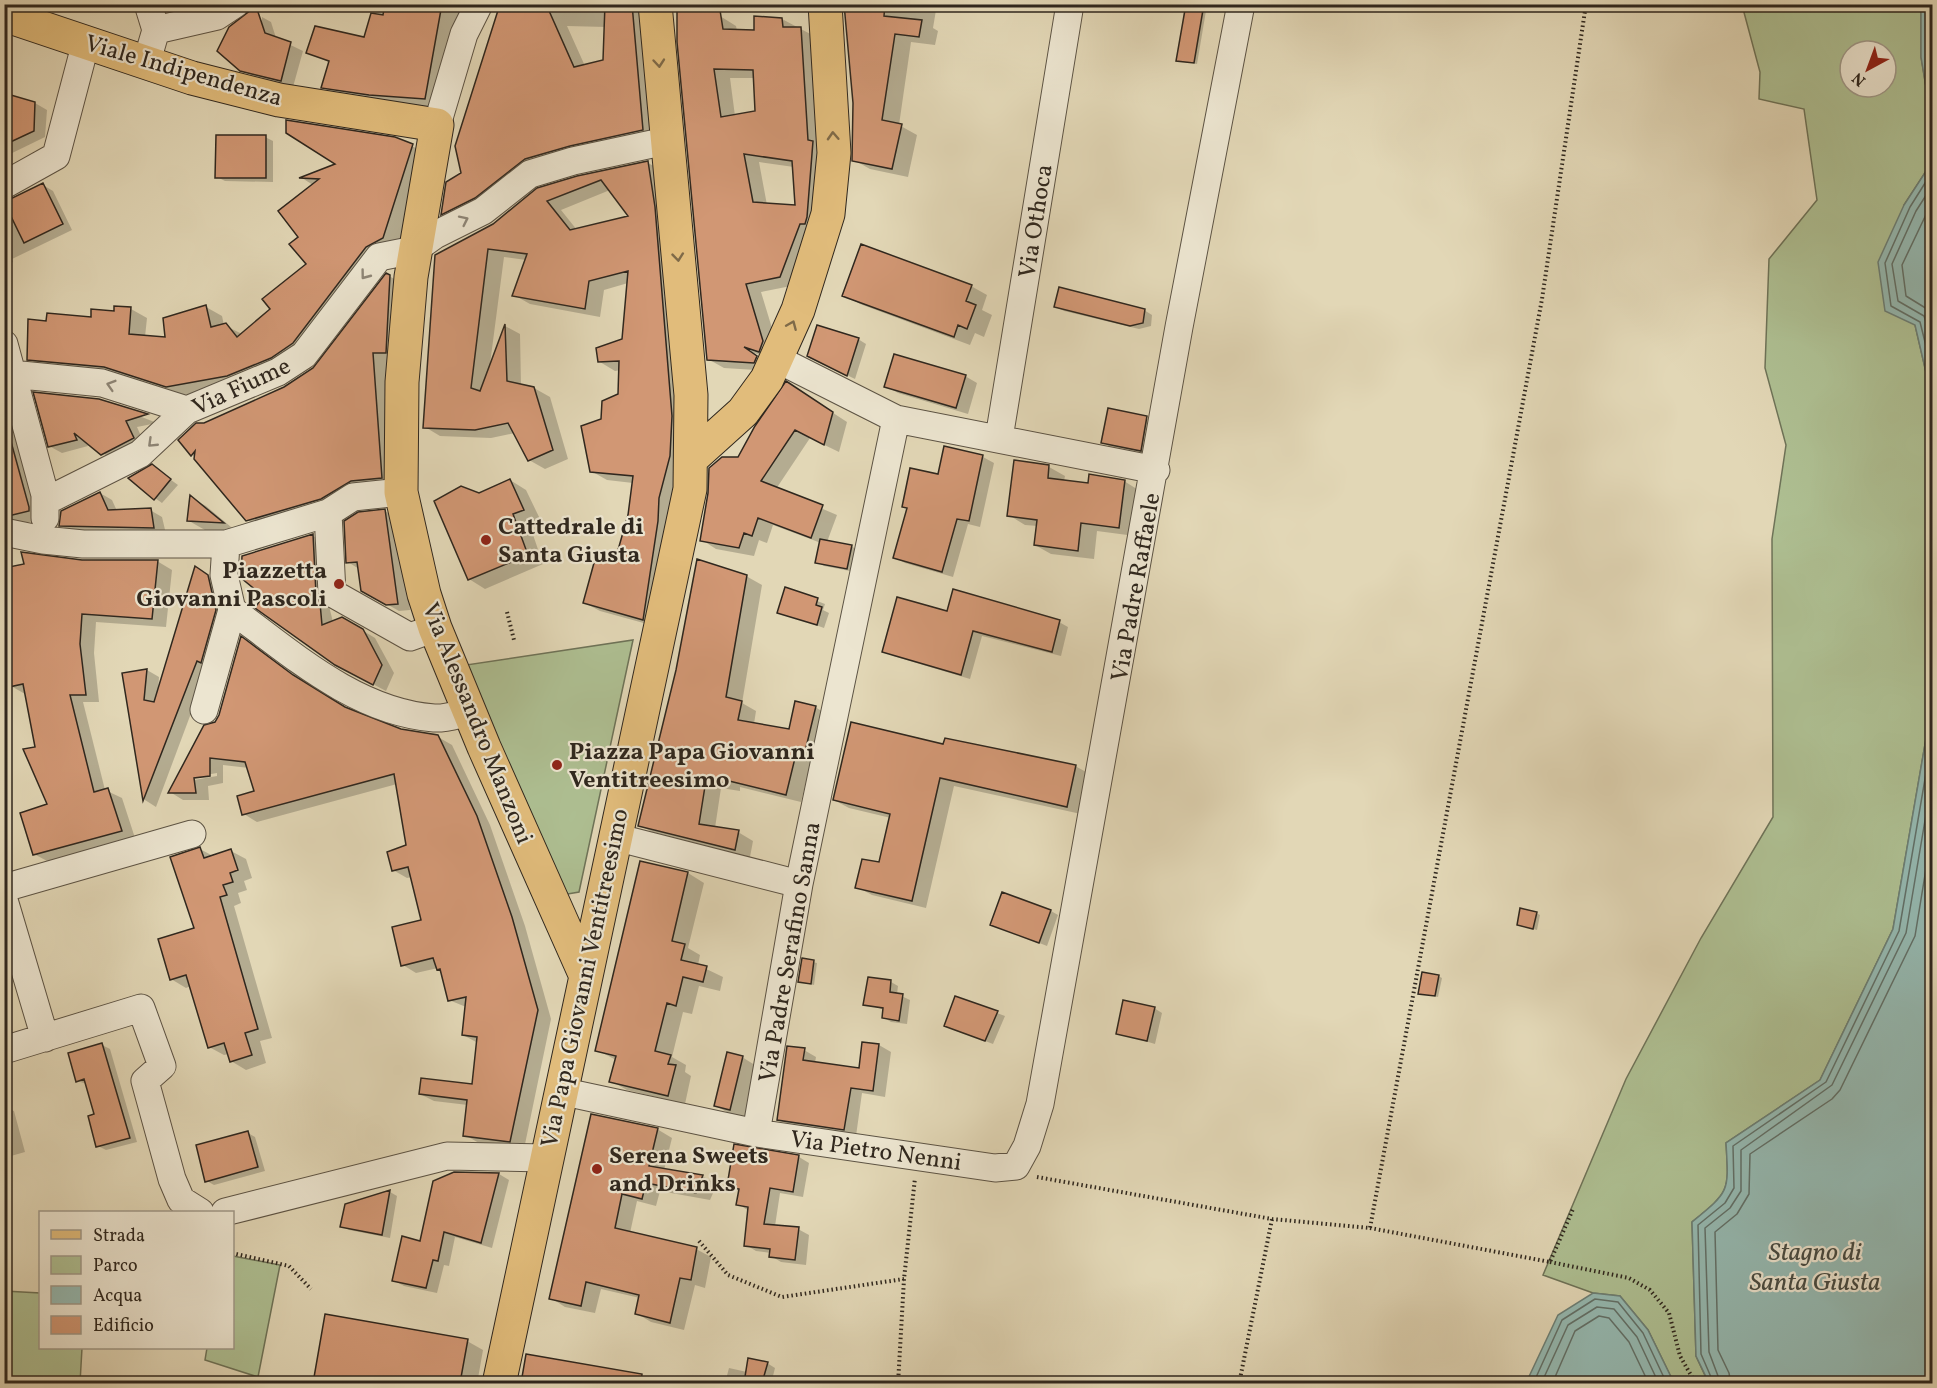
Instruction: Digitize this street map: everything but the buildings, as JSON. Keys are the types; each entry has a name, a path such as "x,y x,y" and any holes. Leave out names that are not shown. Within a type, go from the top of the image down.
{"main road":[{"name":"Via Papa Giovanni Ventitreesimo","path":"499,1383 690,489 691,396 654,4"},
{"path":"692,458 743,412 767,379 798,310 828,214 834,153 825,4"},
{"name":"Viale Indipendenza","path":"4,15 192,78 279,100 437,125"},
{"name":"Via Alessandro Manzoni","path":"437,125 414,250 402,382 401,492 424,594 435,628 585,974"},
{"path":"691,396 709,410 724,414 743,412"}],"street":[{"path":"146,62 156,30 148,4"},
{"path":"156,30 218,16 235,4"},
{"name":"Via Alessandro Manzoni","path":"437,125 464,34 479,4"},
{"name":"Via Othoca","path":"999,438 1070,4"},
{"name":"Via Padre Raffaele","path":"1016,1166 1027,1146 1040,1104 1156,470 1179,327 1240,4"},
{"path":"4,185 56,156 86,42"},
{"path":"414,250 435,235 483,211 530,174 573,161 666,141"},
{"name":"Via Fiume","path":"46,501 140,454 187,410 278,372 304,355 379,257 414,250"},
{"path":"4,344 46,501 43,540"},
{"path":"777,359 896,419 1156,470"},
{"path":"11,374 102,382 187,410"},
{"name":"Via Padre Serafino Sanna","path":"756,1133 799,884 896,419"},
{"path":"4,532 43,540 83,544 226,544 328,513 353,497 401,492"},
{"path":"328,513 332,593 410,637 435,628"},
{"path":"204,710 232,610 224,575 226,544"},
{"path":"232,610 321,676 390,709 436,718 471,712"},
{"path":"4,888 192,834"},
{"path":"615,837 799,884"},
{"path":"4,900 45,1038"},
{"path":"4,1050 141,1008 162,1066 145,1081 172,1179 181,1200 199,1211"},
{"name":"Via Pietro Nenni","path":"560,1091 756,1133 995,1168 1016,1166"},
{"path":"229,1211 447,1156 546,1158"}],"path":[{"path":"1370,1228 1538,322 1586,4"},
{"path":"507,612 514,640"},
{"path":"898,1383 904,1279 918,1156"},
{"path":"1016,1166 1030,1175 1272,1219 1370,1228 1629,1278 1650,1290 1669,1313 1680,1356 1696,1383"},
{"path":"1550,1262 1573,1209"},
{"path":"1239,1383 1272,1219"},
{"path":"699,1241 728,1275 782,1297 904,1279"},
{"path":"234,1253 289,1266 311,1290"}],"green space":[{"path":"1742,5 1921,5 1921,57 1932,123 1932,162 1904,205 1915,325 1932,398 1932,704 1893,929 1820,1080 1726,1143 1727,1181 1724,1189 1714,1203 1692,1222 1696,1356 1708,1382 1674,1383 1648,1330 1620,1296 1593,1293 1543,1275 1626,1079 1701,938 1773,817 1772,539 1786,445 1765,368 1769,259 1817,200 1804,109 1759,99 1760,72"},
{"path":"633,640 579,892 562,895 466,665"},
{"path":"234,1256 280,1265 258,1377 205,1360 207,1349 234,1349"},
{"path":"4,1291 39,1293 39,1349 82,1349 80,1383 5,1383"}],"water":[{"path":"1921,5 1932,5 1932,123 1921,57"},
{"path":"1932,162 1932,398 1915,325 1885,311 1878,262 1904,205"},
{"name":"Stagno di Santa Giusta","path":"1932,704 1932,1383 1709,1383 1696,1356 1692,1222 1714,1203 1724,1189 1727,1181 1726,1143 1820,1080 1893,929"},
{"path":"1593,1293 1620,1296 1648,1330 1674,1383 1526,1383 1558,1315"}],"place":[{"name":"Cattedrale di Santa Giusta","path":"486,540"},
{"name":"Piazzetta Giovanni Pascoli","path":"339,584"},
{"name":"Piazza Papa Giovanni Ventitreesimo","path":"557,765"},
{"name":"Serena Sweets and Drinks","path":"597,1169"}]}
